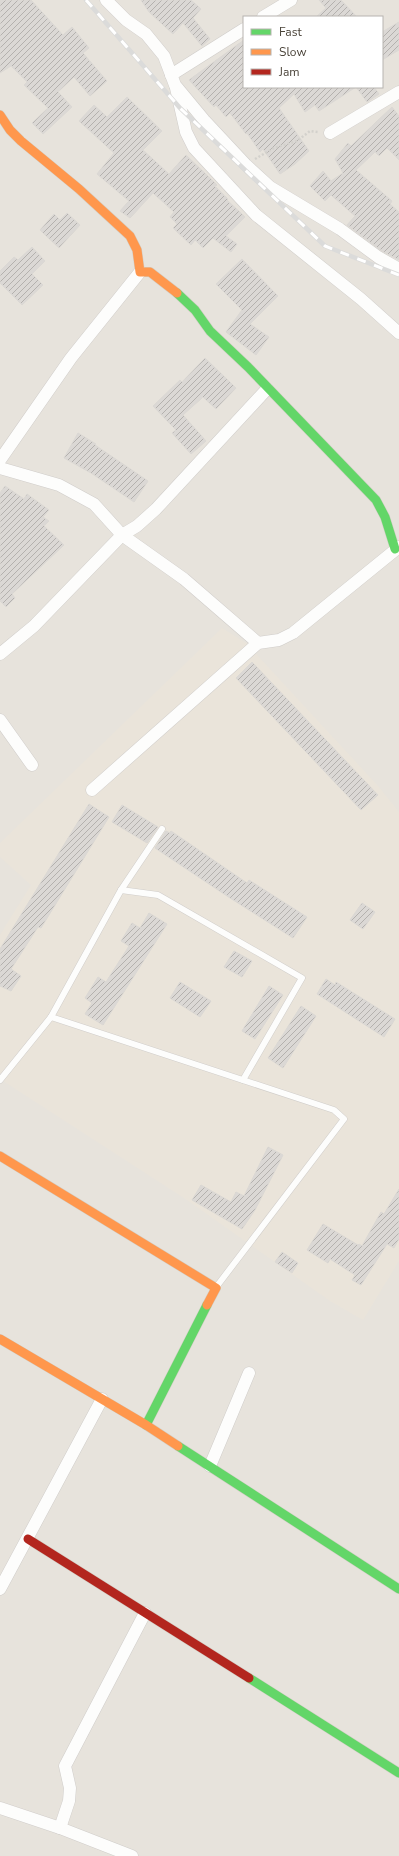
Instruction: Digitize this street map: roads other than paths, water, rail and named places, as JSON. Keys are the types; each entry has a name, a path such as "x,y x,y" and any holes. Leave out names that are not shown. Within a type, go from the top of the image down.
{"street":[{"path":"106,0 126,20 146,34 164,56 173,80 186,132 194,148 256,215 361,299 399,333"},
{"path":"265,16 291,0"},
{"path":"173,80 243,30"},
{"path":"173,80 204,120 246,165 270,187 340,229 378,257 399,269"},
{"path":"330,134 399,92"},
{"path":"2,123 26,147 46,161 130,236 136,250 140,272 70,358 1,468 59,485 94,504 122,535 184,580 258,643"},
{"path":"92,790 258,643 279,640 294,634 397,548 385,517 376,500 267,389 248,367 210,332 190,305 162,280 150,272 140,272"},
{"path":"0,654 34,626 122,535 137,526 156,509 267,389"},
{"path":"0,720 32,765"},
{"path":"0,1156 216,1288 146,1424"},
{"path":"0,1339 146,1424 399,1589"},
{"path":"210,1466 249,1373"},
{"path":"0,1589 102,1399"},
{"path":"28,1539 399,1773"},
{"path":"60,1828 69,1801 70,1788 65,1766 145,1613"},
{"path":"0,1808 60,1828 132,1856"}],"lane":[{"path":"0,1080 51,1017 121,890 162,828"},
{"path":"121,890 158,895 302,978 243,1080"},
{"path":"51,1017 334,1110 344,1119 216,1288"}],"railway":[{"path":"86,0 180,108 325,246 399,275"}]}
